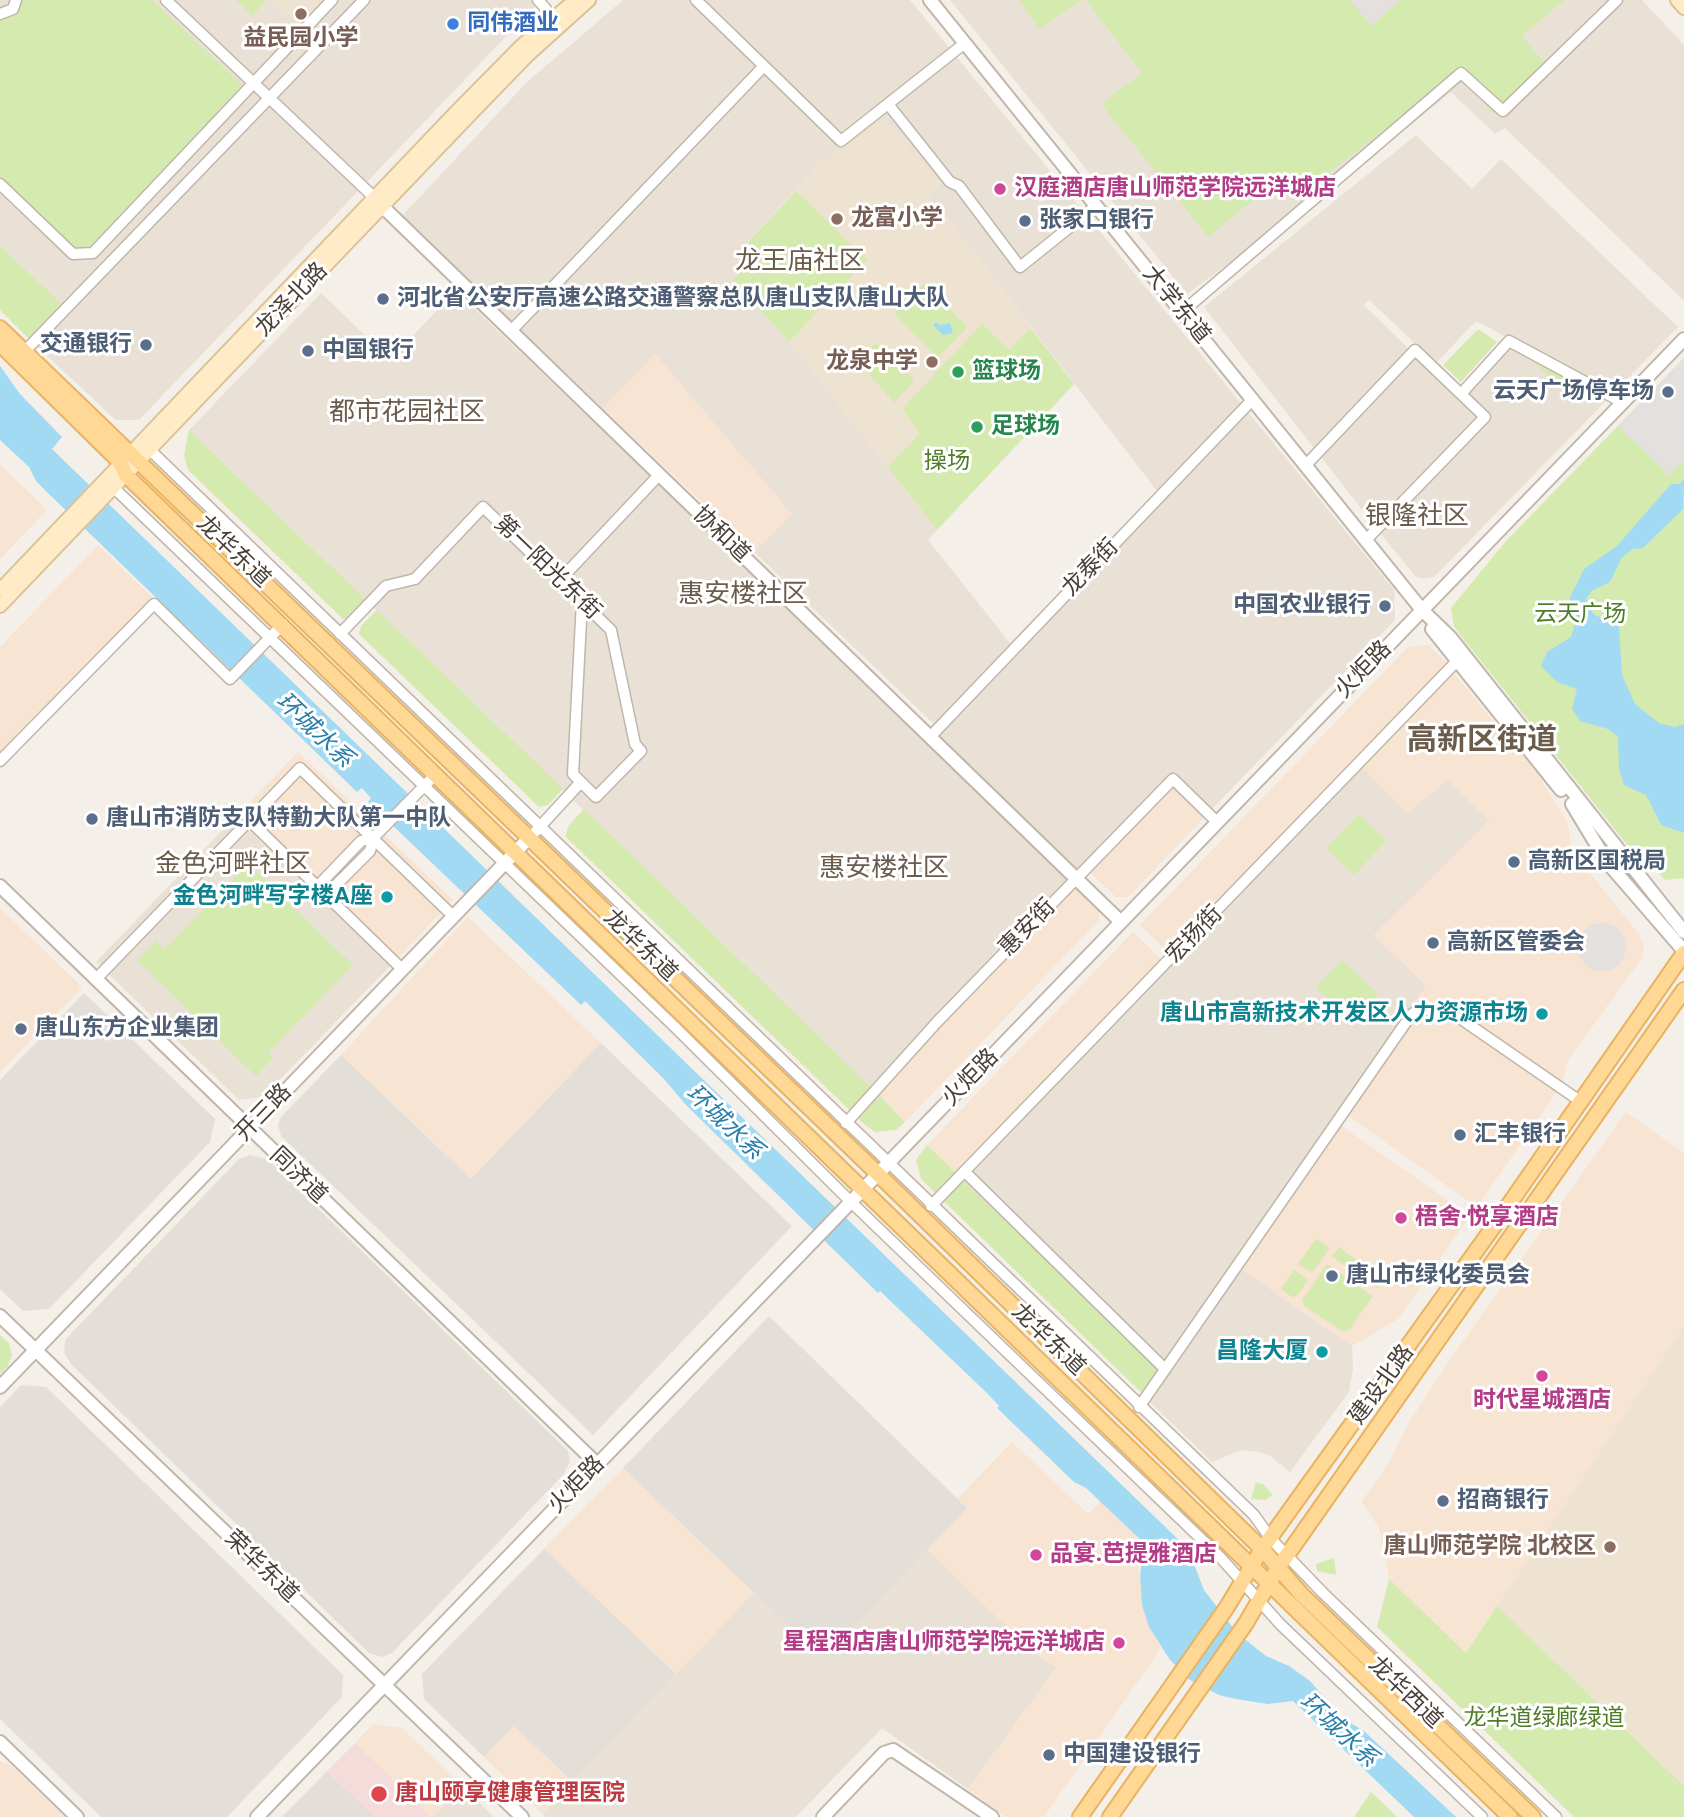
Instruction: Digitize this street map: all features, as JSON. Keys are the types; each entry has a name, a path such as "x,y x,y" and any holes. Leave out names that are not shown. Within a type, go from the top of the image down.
{"main road":[{"name":"龙泽北路","path":"0,590 105,490 378,202 522,45 575,0"},
{"name":"龙泽北路","path":"133,460 378,202 528,55 589,0"},
{"path":"1677,0 1684,8"},
{"name":"龙华东道","path":"0,328 133,460 528,839 883,1169 1267,1544 1282,1562"},
{"name":"龙华东道","path":"0,344 133,460 283,624 1251,1564 1268,1584"},
{"name":"龙泽北路","path":"0,606 70,523"},
{"name":"建设北路","path":"1080,1817 1227,1607 1251,1564 1684,952"},
{"name":"建设北路","path":"1110,1817 1246,1623 1282,1562 1684,989"},
{"name":"龙华西道","path":"1282,1562 1302,1595 1533,1817"},
{"name":"龙华西道","path":"1268,1584 1510,1817"}],"street":[{"path":"0,14 13,9 16,0"},
{"path":"166,0 378,202"},
{"path":"0,184 73,254 93,253 332,0"},
{"path":"24,352 364,0"},
{"path":"538,0 546,9"},
{"path":"696,0 841,141 965,43"},
{"name":"大学东道","path":"930,0 1422,610 1457,662 1577,809 1607,862 1684,952"},
{"path":"1181,313 1461,73 1503,111 1617,0"},
{"path":"511,331 764,66"},
{"path":"888,104 950,182 959,186 1020,267 1096,206"},
{"name":"协和道","path":"378,202 1121,922"},
{"name":"火炬路","path":"257,1817 1684,338"},
{"path":"1461,394 1509,341 1622,402"},
{"path":"1306,465 1415,349 1485,417 1366,540"},
{"name":"龙泰街","path":"930,737 1253,399"},
{"path":"133,460 340,634 846,1123 883,1169 931,1206 1254,1515 1267,1544"},
{"path":"560,580 659,475"},
{"path":"105,490 423,787 499,869 667,1019 846,1206 1242,1581 1280,1624 1482,1817"},
{"name":"第一阳光东街","path":"340,634 386,586 415,579 483,507 611,630 635,744 641,751 596,797 581,782"},
{"path":"528,839 581,782 573,774 582,601"},
{"path":"0,761 154,604 230,679 283,624"},
{"name":"大学东道","path":"1422,610 1450,638 1684,932"},
{"name":"宏扬街","path":"931,1206 1457,662"},
{"path":"96,979 300,768 377,834 453,916"},
{"path":"326,895 370,851 377,834 436,774"},
{"name":"惠安街","path":"846,1123 878,1090 879,1083 1173,779 1217,822"},
{"path":"250,821 402,969"},
{"path":"317,887 361,841 377,834"},
{"name":"开三路","path":"0,1387 528,839"},
{"name":"同济道","path":"0,886 597,1464"},
{"path":"1139,1407 1411,1015 1419,1010 1461,1019 1580,1101"},
{"path":"965,1172 1165,1369"},
{"name":"荣华东道","path":"0,1316 522,1817"},
{"path":"1282,1562 1556,1817"},
{"path":"0,1742 77,1817"},
{"path":"823,1817 884,1753 893,1750 903,1754 992,1817"}],"shaded area":[{"path":"0,0 541,0 139,420 116,420 30,340 62,306 0,245"},
{"name":"益民园小学","path":"272,0 328,0 301,28"},
{"path":"623,0 910,0 1394,590 1395,620 1210,811 1174,777 874,1090 189,430 321,293 390,359 456,291 922,736 933,723 754,552 791,514 655,354 603,408 402,216 527,82","holes":["824,160 942,183 927,197 944,214 1157,491 1010,643 928,540 937,530 789,341 732,282 759,253 748,241"]},
{"path":"950,0 1642,0 1684,45 1684,301 1505,128 1495,134 1451,92 1352,173 1187,294"},
{"path":"1349,0 1400,0 1372,26"},
{"name":"龙泉中学","path":"883,119 942,183 927,197 944,214 1074,384 937,530 789,341 732,281 759,253 748,242 824,160"},
{"path":"1416,135 1472,189 1501,159 1678,327 1434,577 1422,579 1415,576 1377,529 1485,417 1461,394 1508,338 1476,321 1436,363 1369,300 1364,305 1478,417 1374,525 1204,307"},
{"path":"655,354 792,514 754,552 603,408"},
{"name":"云天广场停车场","path":"1684,358 1684,460 1669,476 1618,426"},
{"path":"0,464 47,510 0,559"},
{"path":"98,545 153,598 0,755 0,647"},
{"path":"1428,645 1449,665 1171,955 1140,925 1408,647"},
{"path":"1452,671 1537,774 1567,821 1572,851 1639,934 1644,947 1642,958 1568,1060 1562,1084 1477,1207 1340,1110 1426,986 1374,935 1489,821 1448,780 1408,813 1359,764"},
{"path":"298,752 453,900 390,966 235,817"},
{"path":"1359,764 1448,780 1489,821 1374,935 1426,986 1164,1365 964,1175"},
{"path":"1174,777 1210,811 1128,897 1116,897 1086,869"},
{"path":"235,817 390,966 263,1097 239,1100 96,962"},
{"path":"1075,881 1099,904 1099,920 905,1122 874,1090"},
{"name":"唐山东方企业集团","path":"0,908 82,987 0,1072"},
{"path":"468,917 601,1043 471,1179 341,1055"},
{"path":"1602,923 1611,924 1619,930 1625,938 1625,956 1619,964 1611,970 1602,971 1593,970 1585,964 1579,956 1578,947 1579,938 1585,930 1593,924"},
{"path":"1133,932 1163,961 957,1174 927,1145"},
{"path":"84,993 215,1119 210,1142 49,1309 23,1311 0,1289 0,1080"},
{"path":"601,1043 792,1226 593,1435 281,1136 278,1125 281,1117 341,1055 471,1179"},
{"path":"1626,1112 1684,1153 1684,1325 1466,1653 1389,1579 1380,1530 1362,1501 1389,1463 1408,1424 1449,1361"},
{"path":"1340,1125 1470,1216 1398,1319 1352,1346 1240,1268"},
{"path":"250,1155 267,1159 568,1451 570,1462 563,1475 392,1653 382,1657 369,1653 72,1365 64,1353 65,1340 239,1159"},
{"path":"1240,1268 1352,1346 1353,1370 1349,1392 1290,1472 1269,1455 1259,1452 1242,1450 1212,1462 1149,1401"},
{"path":"769,1316 967,1508 823,1658 623,1468"},
{"name":"唐山师范学院 北校区","path":"1684,1325 1684,1786 1497,1606"},
{"path":"21,1385 46,1387 343,1675 342,1697 227,1817 101,1817 0,1719 0,1407"},
{"name":"品宴.芭提雅酒店","path":"1012,1442 1088,1514 1101,1501 1141,1541 1138,1561 1142,1605 1149,1627 1161,1648 1044,1817 1006,1817 968,1789 1056,1667 1035,1654 927,1549 967,1508 958,1498"},
{"path":"623,1468 754,1592 676,1674 544,1549"},
{"path":"544,1549 676,1674 573,1782 514,1726 484,1757 424,1699 422,1674"},
{"path":"927,1549 1035,1654 1057,1667 968,1789 882,1728 796,1817 546,1817 543,1814 754,1592 823,1657"},
{"path":"373,1724 402,1728 462,1786 432,1817 355,1743"},
{"path":"514,1726 573,1782 543,1814 484,1757"},
{"name":"唐山颐享健康管理医院","path":"355,1743 432,1817 375,1817 327,1771"},
{"path":"0,1762 8,1763 65,1817 0,1817"},
{"path":"327,1771 375,1817 282,1817"},
{"path":"462,1786 494,1817 432,1817"}],"green space":[{"path":"20,0 152,0 242,85 91,248 75,248 0,176 0,19 16,12"},
{"path":"236,0 267,0 252,16"},
{"path":"1019,0 1082,0 1039,29"},
{"path":"1086,0 1565,0 1521,36 1545,63 1494,114 1456,74 1304,192 1286,173 1208,237 1101,104 1142,73"},
{"path":"796,191 867,260 789,341 732,281 759,253 748,242"},
{"path":"0,245 63,306 30,340 0,310"},
{"path":"924,284 968,327 938,357 894,314"},
{"name":"操场","path":"982,324 1009,350 1030,328 1074,384 937,530 888,467 920,433 902,409"},
{"path":"1478,329 1497,342 1461,382 1443,365"},
{"path":"876,343 915,381 894,403 858,361"},
{"path":"1514,343 1576,378 1575,383 1566,393"},
{"name":"云天广场","path":"1684,358 1684,878 1665,880 1643,854 1637,857 1461,636 1454,626 1451,608 1506,541"},
{"path":"189,430 369,603 354,619 343,619 188,470 184,456"},
{"path":"377,610 563,789 548,805 539,807 359,634 361,626"},
{"path":"584,809 905,1122 896,1130 875,1132 864,1124 565,836 569,825"},
{"path":"1359,814 1386,841 1354,875 1326,848"},
{"path":"248,864 353,965 268,1053 273,1058 256,1076 137,960 156,941 165,949"},
{"path":"1342,960 1378,994 1352,1021 1316,987"},
{"path":"927,1145 1159,1370 1143,1394 921,1179 916,1160"},
{"path":"1316,1239 1330,1248 1312,1273 1298,1264"},
{"path":"1339,1247 1358,1261 1351,1270 1332,1257"},
{"path":"1327,1264 1373,1296 1349,1330 1342,1331 1304,1306 1302,1300"},
{"path":"1365,1265 1383,1278 1377,1288 1358,1275"},
{"path":"1294,1270 1308,1280 1297,1296 1292,1297 1281,1289"},
{"path":"0,1335 9,1343 12,1355 8,1366 0,1374"},
{"path":"1256,1482 1263,1484 1273,1495 1265,1500 1251,1499"},
{"path":"1334,1558 1336,1575 1317,1571 1316,1564"},
{"name":"龙华道绿廊绿道","path":"1389,1579 1466,1653 1497,1606 1684,1786 1684,1817 1574,1817 1377,1627"},
{"path":"1371,1792 1397,1817 1354,1817"}],"water":[{"path":"936,322 939,325 950,323 953,333 943,335 933,325"},
{"name":"环城水系","path":"0,366 20,394 62,437 52,449 1188,1549 1204,1590 1237,1633 1266,1656 1289,1666 1310,1681 1342,1718 1364,1731 1456,1817 1414,1817 1293,1701 1268,1704 1236,1699 1219,1695 1190,1680 1170,1660 1149,1627 1142,1605 1140,1576 1144,1543 1086,1488 1074,1482 997,1408 999,1406 988,1394 880,1291 878,1293 686,1105 664,1079 585,1001 581,1005 368,802 371,798 362,788 357,792 36,481 29,467 0,440"},
{"path":"1684,479 1683,509 1643,548 1632,549 1621,559 1610,582 1593,590 1587,597 1586,605 1595,615 1619,626 1622,675 1635,704 1659,723 1675,727 1684,724 1684,833 1661,825 1646,795 1624,785 1619,769 1618,737 1608,729 1580,721 1572,709 1577,689 1557,682 1541,666 1547,652 1571,637 1576,621 1569,604 1584,569 1617,546 1671,484 1679,484"}],"place":[{"name":"益民园小学","path":"301,14"},
{"name":"同伟酒业","path":"453,24"},
{"name":"汉庭酒店唐山师范学院远洋城店","path":"1000,189"},
{"name":"龙富小学","path":"837,219"},
{"name":"张家口银行","path":"1025,221"},
{"name":"河北省公安厅高速公路交通警察总队唐山支队唐山大队","path":"383,299"},
{"name":"交通银行","path":"146,345"},
{"name":"中国银行","path":"308,351"},
{"name":"龙泉中学","path":"932,362"},
{"name":"篮球场","path":"958,372"},
{"name":"云天广场停车场","path":"1668,392"},
{"name":"足球场","path":"977,427"},
{"name":"中国农业银行","path":"1385,606"},
{"name":"唐山市消防支队特勤大队第一中队","path":"92,819"},
{"name":"高新区国税局","path":"1514,862"},
{"name":"金色河畔写字楼A座","path":"387,897"},
{"name":"高新区管委会","path":"1433,943"},
{"name":"唐山市高新技术开发区人力资源市场","path":"1542,1014"},
{"name":"唐山东方企业集团","path":"21,1029"},
{"name":"汇丰银行","path":"1460,1135"},
{"name":"梧舍·悦享酒店","path":"1401,1218"},
{"name":"唐山市绿化委员会","path":"1332,1276"},
{"name":"昌隆大厦","path":"1322,1352"},
{"name":"时代星城酒店","path":"1542,1376"},
{"name":"招商银行","path":"1443,1501"},
{"name":"唐山师范学院 北校区","path":"1610,1547"},
{"name":"品宴.芭提雅酒店","path":"1036,1555"},
{"name":"星程酒店唐山师范学院远洋城店","path":"1119,1643"},
{"name":"中国建设银行","path":"1049,1755"},
{"name":"唐山颐享健康管理医院","path":"379,1794"}],"district":[{"name":"龙王庙社区","path":"800,262"},
{"name":"都市花园社区","path":"407,413"},
{"name":"银隆社区","path":"1417,517"},
{"name":"惠安楼社区","path":"743,595"},
{"name":"高新区街道","path":"1482,741"},
{"name":"金色河畔社区","path":"233,865"},
{"name":"惠安楼社区","path":"884,869"}]}
